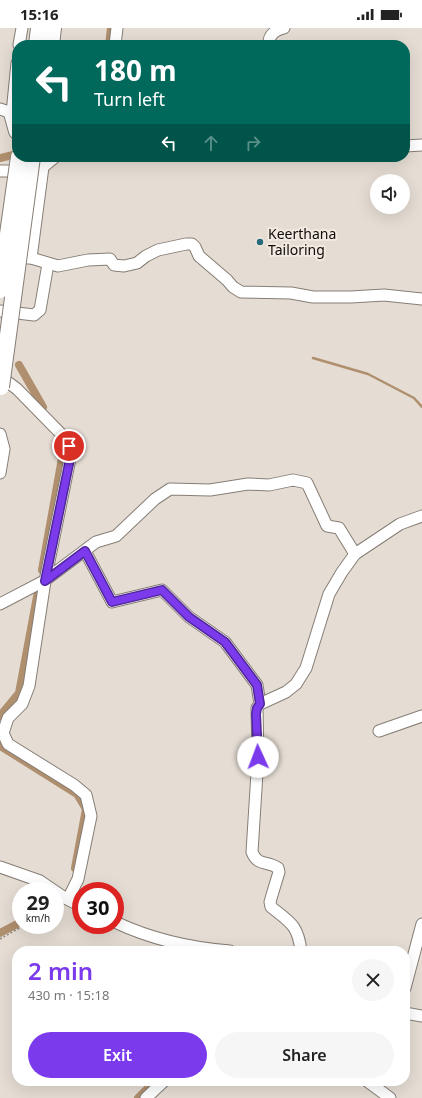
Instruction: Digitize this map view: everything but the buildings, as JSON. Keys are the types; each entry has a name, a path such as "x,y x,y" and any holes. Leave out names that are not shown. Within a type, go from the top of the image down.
{"highway":[{"path":"37,40 39,28"},
{"path":"52,40 53,28"},
{"path":"6,111 12,122"},
{"path":"0,290 17,162"},
{"path":"0,386 38,162"}],"street":[{"path":"20,40 22,28"},
{"path":"116,40 118,28"},
{"path":"269,40 271,34 276,29"},
{"path":"6,111 12,85"},
{"path":"410,146 422,145"},
{"path":"0,171 20,172 38,162"},
{"path":"31,258 38,162"},
{"path":"0,255 31,258 58,266 88,260 103,259 110,259 114,265 124,266 137,263 146,256 158,250 192,244 200,256 233,287 241,292 291,293 313,297 384,296 422,299"},
{"path":"0,311 34,315 40,310 48,264"},
{"path":"0,386 17,389 66,439 71,454 44,581 29,686 22,704 8,718 3,733 8,744 74,785 86,795 91,816 78,879 68,899"},
{"path":"0,434 4,449 0,473"},
{"path":"0,604 44,581 96,542 116,536 154,499 170,489 210,490 248,484 269,485 294,480 307,483 327,526 339,528 355,554"},
{"path":"300,946 295,928 289,920 271,908 270,902 279,872 278,868 273,864 254,859 252,852 258,757 257,708 260,704 286,692 296,684 303,674 313,649 329,594 355,554 400,524 422,516"},
{"path":"85,551 112,602 162,590 189,617 225,642 257,685 260,704"},
{"path":"379,731 422,716"},
{"path":"0,867 8,868 40,881 72,901"},
{"path":"410,969 422,924"},
{"path":"124,926 166,941 188,946"},
{"path":"410,1013 422,1016"},
{"path":"146,1098 159,1086"},
{"path":"374,1086 390,1098"}],"path":[{"path":"0,939 12,932"}],"waterway":[{"path":"110,40 111,28"},
{"path":"0,158 12,155"},
{"path":"313,358 368,374 414,398 422,407"},
{"path":"19,365 43,407"},
{"path":"42,570 64,447"},
{"path":"0,716 19,693 39,586"},
{"path":"0,743 2,747 77,794 86,809 75,868"},
{"path":"64,898 67,895"},
{"path":"0,933 12,927"},
{"path":"138,1098 150,1086"}],"place":[{"name":"Keerthana Tailoring","path":"260,242"}],"route":[{"path":"69,446 71,454 45,581 85,551 112,602 162,590 189,617 225,642 257,685 260,704 257,708 256,714 258,757"}]}
